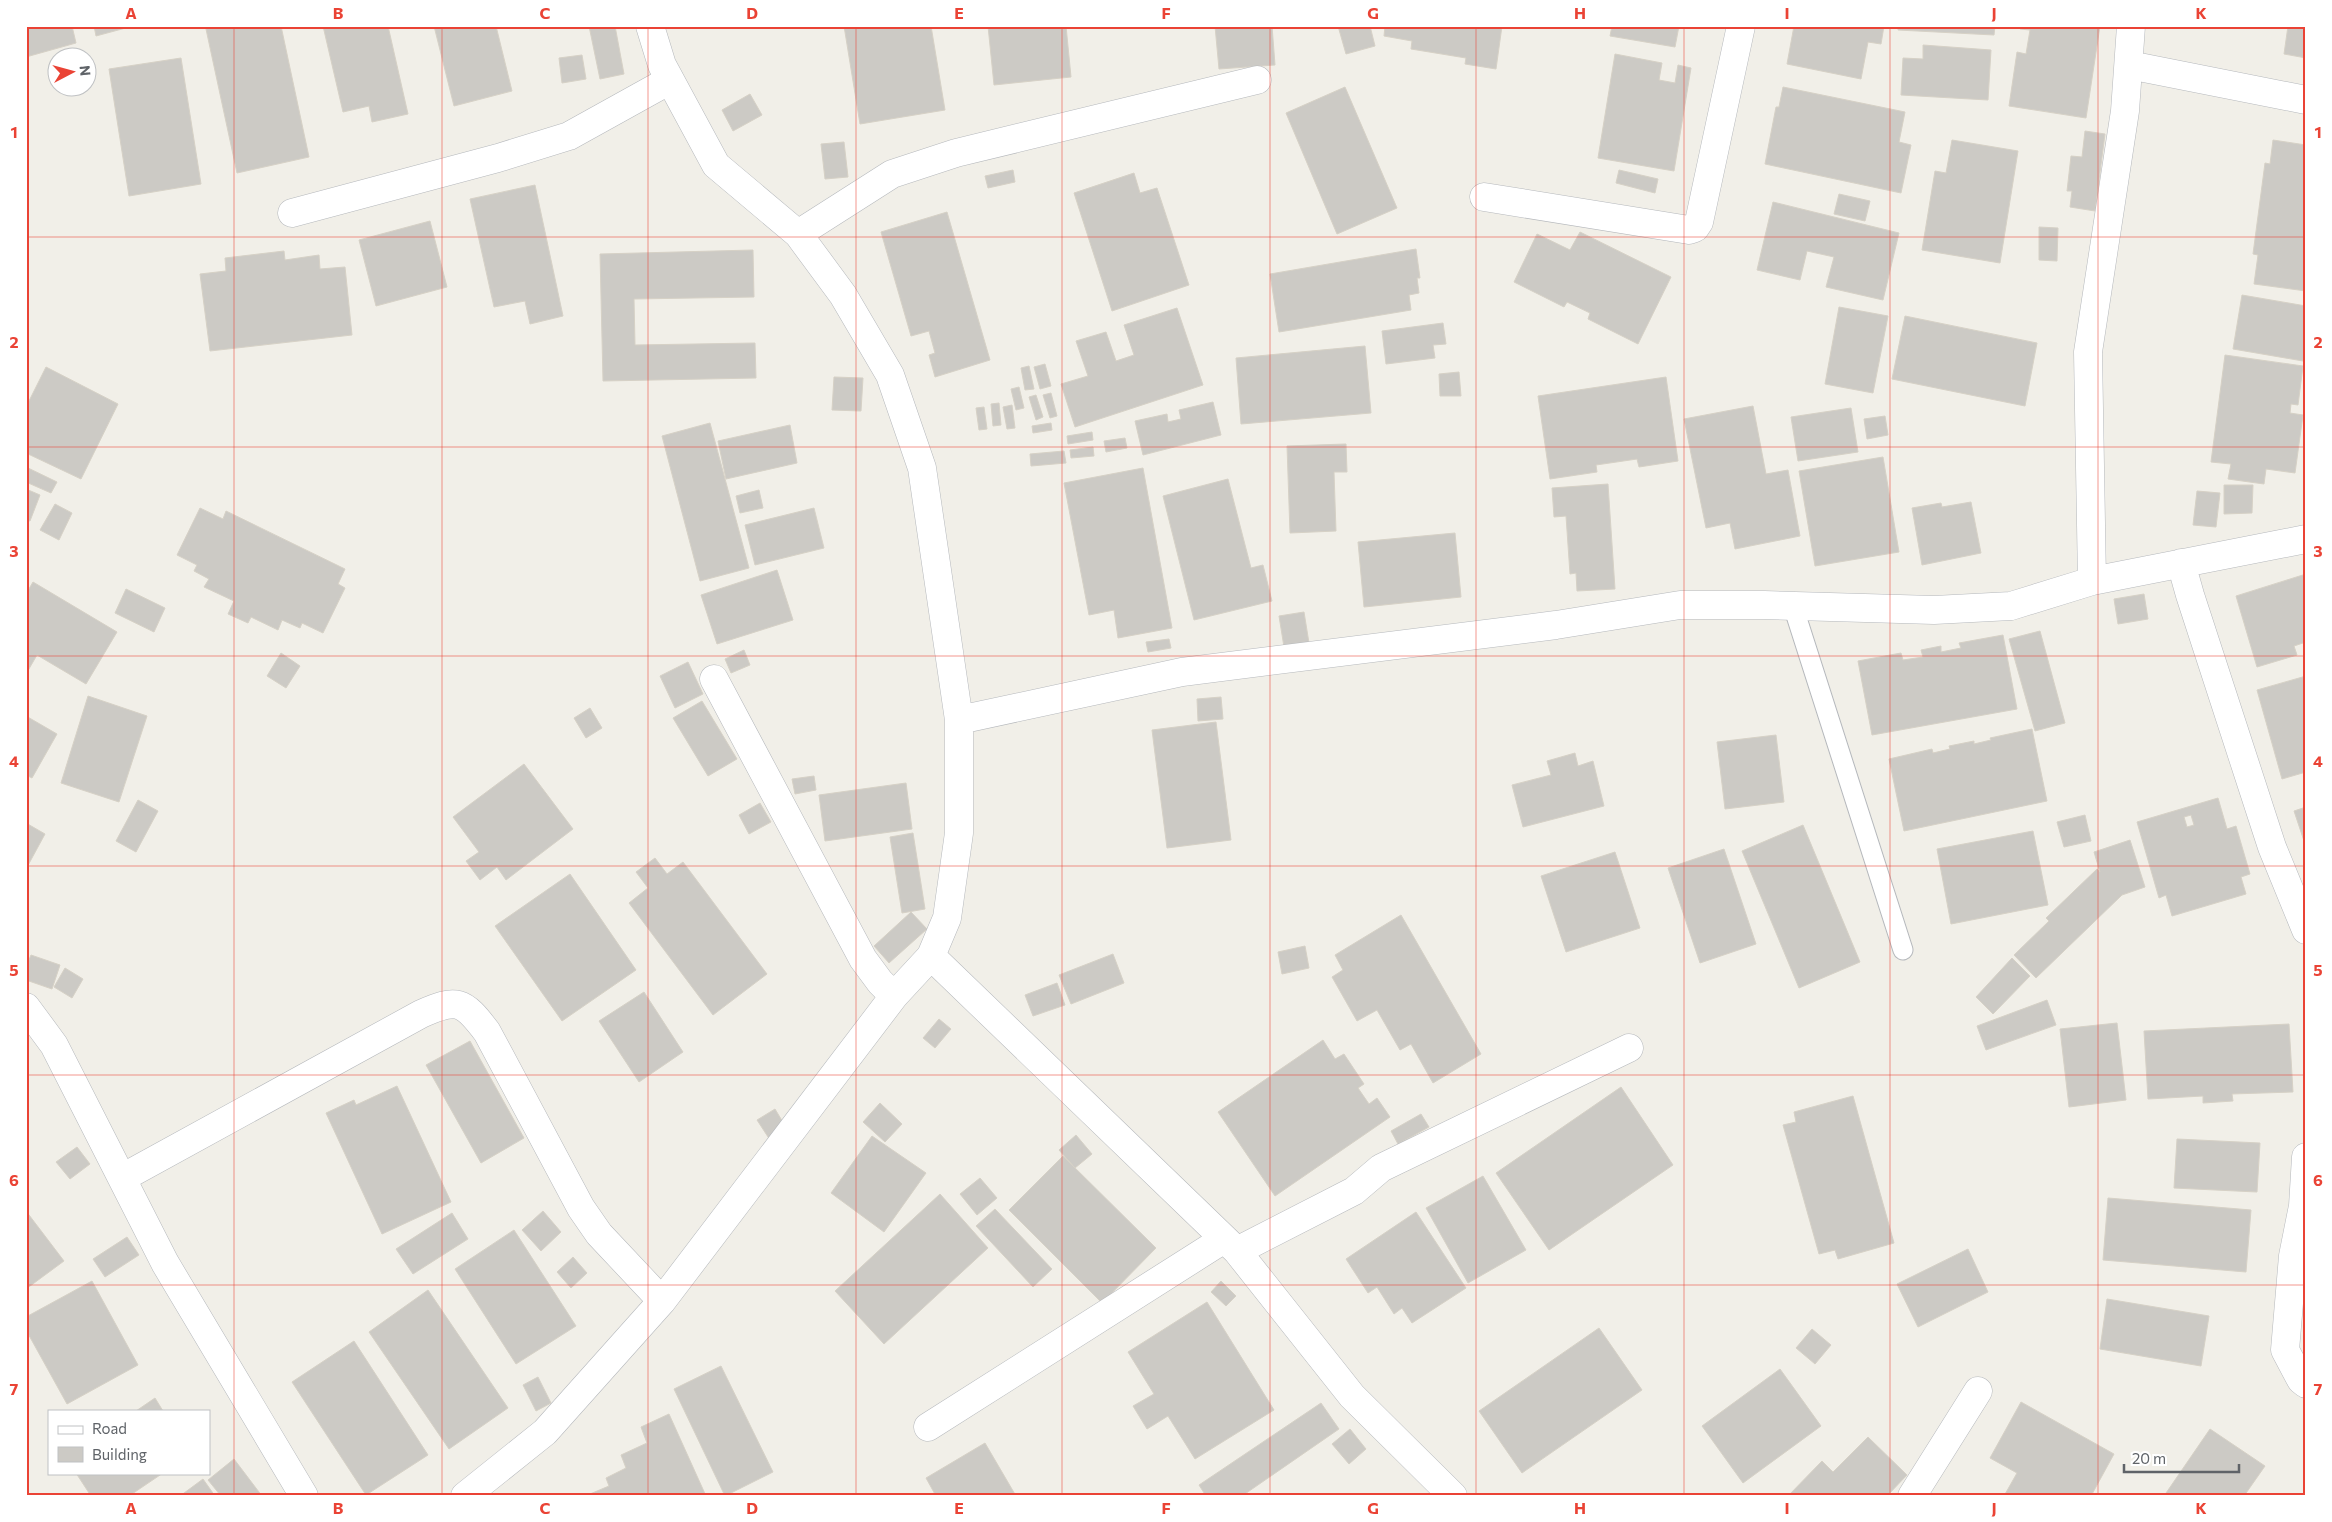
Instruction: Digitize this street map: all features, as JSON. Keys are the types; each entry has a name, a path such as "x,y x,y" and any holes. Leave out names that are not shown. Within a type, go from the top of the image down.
{"street":[{"path":"476,1492 545,1432 662,1301 894,996 931,956 947,918 958,833 959,720 922,468 890,375 843,295 798,234 716,165 662,65 650,26"},
{"path":"1484,197 1688,230 1695,228 1698,222 1741,26"},
{"path":"2092,580 2088,352 2125,111 2131,26"},
{"path":"2129,65 2306,100"},
{"path":"292,213 498,158 569,136 670,80"},
{"path":"798,234 892,174 956,153 1257,80"},
{"path":"959,720 1182,672 1556,625 1680,605 1934,610 2011,606 2092,580 2306,539"},
{"path":"2181,563 2192,604 2272,847 2306,930"},
{"path":"714,679 864,959 880,982 894,996"},
{"path":"931,956 1231,1245 1352,1396 1443,1493"},
{"path":"122,1178 421,1014 441,1005 456,1004 470,1010 487,1032 581,1208 599,1234 662,1301"},
{"path":"26,1007 54,1045 165,1263 304,1496"},
{"path":"928,1428 1231,1245 1354,1191 1381,1168 1629,1048"},
{"path":"2306,1157 2303,1206 2293,1256 2285,1350 2301,1380 2306,1384"},
{"path":"1912,1496 1978,1391"}],"lane":[{"path":"1793,606 1903,950"}],"building":[{"path":"26,26 72,26 76,43 58,48 48,48 48,51 26,57"},
{"path":"94,26 133,26 96,36"},
{"path":"217,26 281,26 309,157 237,173 206,29"},
{"path":"323,26 388,26 408,114 372,122 369,106 343,112"},
{"path":"434,26 496,26 512,91 454,106"},
{"path":"589,26 615,26 624,74 600,79"},
{"path":"844,26 931,26 945,110 860,124"},
{"path":"988,26 1066,26 1071,77 994,85"},
{"path":"1215,26 1272,26 1275,65 1219,69"},
{"path":"1338,26 1370,26 1375,46 1346,54"},
{"path":"1385,26 1502,26 1496,69 1465,64 1466,58 1411,49 1412,41 1384,36"},
{"path":"1612,26 1679,26 1675,47 1610,36"},
{"path":"1794,26 1884,26 1881,44 1868,42 1861,79 1787,64"},
{"path":"1898,26 1995,26 1994,35 1898,30"},
{"path":"2021,26 2100,26 2086,118 2009,106 2017,52 2026,54 2030,30 2020,29"},
{"path":"2288,26 2306,26 2306,58 2284,54"},
{"path":"1923,45 1991,50 1988,100 1901,95 1903,58 1923,59"},
{"path":"1615,54 1662,63 1659,80 1675,83 1678,65 1691,68 1674,171 1598,158"},
{"path":"582,55 586,79 562,83 559,58"},
{"path":"181,58 201,184 129,196 109,69"},
{"path":"1345,87 1397,208 1337,234 1286,113"},
{"path":"1783,87 1905,112 1899,142 1911,145 1901,193 1765,164 1776,107 1779,107"},
{"path":"750,94 762,115 733,131 722,110"},
{"path":"2085,131 2105,134 2095,211 2070,207 2072,191 2067,191 2071,156 2082,157"},
{"path":"1952,140 2018,151 2000,263 1922,250 1935,171 1946,173"},
{"path":"2273,140 2306,145 2306,291 2254,284 2258,255 2253,254 2265,163 2270,164"},
{"path":"844,142 848,177 825,179 821,144"},
{"path":"1013,170 1015,182 988,188 985,176"},
{"path":"1619,170 1658,179 1655,193 1616,183"},
{"path":"1134,173 1140,193 1157,188 1189,285 1112,311 1074,193"},
{"path":"535,185 563,316 530,324 525,301 494,307 470,199"},
{"path":"1839,194 1870,201 1865,221 1834,214"},
{"path":"1773,202 1899,233 1883,300 1826,287 1834,257 1807,251 1800,280 1757,270"},
{"path":"947,212 990,360 935,377 929,355 935,353 929,331 911,336 881,232"},
{"path":"430,221 447,287 376,306 359,240"},
{"path":"2039,227 2058,228 2057,261 2039,260"},
{"path":"1580,232 1671,277 1638,344 1588,319 1590,313 1567,302 1564,307 1514,282 1537,234 1570,250"},
{"path":"1416,249 1420,278 1417,278 1419,293 1409,295 1411,310 1279,332 1270,274"},
{"path":"753,250 754,297 634,299 635,345 755,343 756,378 603,381 600,254"},
{"path":"284,251 285,260 319,255 320,269 345,267 352,335 210,351 200,274 226,271 225,258"},
{"path":"2242,295 2306,306 2306,342 2303,361 2233,349"},
{"path":"1839,307 1888,316 1873,393 1825,384"},
{"path":"1177,308 1203,385 1075,427 1061,384 1088,376 1076,341 1106,332 1116,361 1134,355 1124,325"},
{"path":"1905,316 2037,343 2025,406 1892,379"},
{"path":"1443,323 1446,344 1433,345 1435,358 1386,364 1382,331"},
{"path":"1365,346 1371,413 1241,424 1236,358"},
{"path":"2225,355 2303,366 2298,405 2291,404 2290,413 2303,415 2295,473 2266,469 2264,484 2228,479 2231,464 2211,462"},
{"path":"1045,364 1051,386 1040,389 1034,367"},
{"path":"1029,366 1034,389 1025,390 1021,368"},
{"path":"46,367 118,404 81,479 26,453 26,407"},
{"path":"1459,372 1461,396 1440,396 1439,374"},
{"path":"834,377 863,378 861,411 832,410"},
{"path":"1666,377 1678,461 1639,467 1637,459 1596,465 1597,472 1550,479 1538,396"},
{"path":"1019,387 1024,408 1016,410 1011,389"},
{"path":"1051,393 1057,416 1050,418 1043,395"},
{"path":"1036,395 1043,417 1036,420 1029,397"},
{"path":"1213,402 1221,435 1143,455 1135,421 1167,414 1168,422 1181,419 1179,410"},
{"path":"999,403 1001,425 993,426 991,404"},
{"path":"1012,405 1015,428 1007,429 1003,407"},
{"path":"1753,406 1766,474 1788,470 1800,536 1735,549 1730,523 1706,528 1684,419"},
{"path":"984,407 987,429 979,430 976,408"},
{"path":"1851,408 1858,452 1798,461 1791,417"},
{"path":"1885,416 1888,435 1867,439 1864,419"},
{"path":"710,423 749,568 700,581 662,436"},
{"path":"1051,423 1052,430 1033,433 1032,426"},
{"path":"790,425 797,463 726,479 718,441"},
{"path":"1092,432 1093,440 1068,444 1067,436"},
{"path":"1125,438 1127,448 1106,452 1104,441"},
{"path":"1346,444 1347,472 1334,472 1336,531 1290,533 1287,446"},
{"path":"1093,447 1094,456 1071,458 1070,450"},
{"path":"1064,451 1066,463 1031,466 1030,454"},
{"path":"1883,457 1899,552 1815,566 1799,471"},
{"path":"26,467 57,482 51,493 26,482"},
{"path":"1143,468 1172,628 1118,638 1114,610 1089,615 1064,483"},
{"path":"1228,479 1251,568 1263,565 1272,601 1194,620 1163,496"},
{"path":"1608,484 1615,589 1577,591 1576,573 1570,574 1566,516 1554,517 1552,488"},
{"path":"2224,485 2253,485 2252,513 2224,514"},
{"path":"26,489 40,495 30,521 26,520"},
{"path":"759,490 763,508 740,513 736,496"},
{"path":"2197,491 2220,493 2216,527 2193,525"},
{"path":"1971,502 1981,553 1922,565 1912,508 1941,503 1942,507"},
{"path":"55,504 72,513 59,540 40,530"},
{"path":"200,508 223,519 226,511 345,569 338,584 345,588 323,633 302,623 300,628 282,620 278,630 251,617 248,623 228,614 234,601 204,587 209,579 194,571 197,565 177,555"},
{"path":"814,508 824,548 755,565 745,525"},
{"path":"1455,533 1461,597 1364,607 1358,542"},
{"path":"777,570 793,620 717,644 701,595"},
{"path":"2306,574 2306,642 2294,646 2297,655 2257,667 2236,596"},
{"path":"33,582 117,632 86,684 37,655 26,674 26,594"},
{"path":"126,589 165,608 154,632 115,613"},
{"path":"2144,594 2148,619 2118,624 2114,599"},
{"path":"1304,612 1309,643 1284,647 1279,616"},
{"path":"2040,631 2065,723 2035,731 2009,639"},
{"path":"2003,635 2017,709 1872,735 1858,661 1901,653 1903,660 1923,657 1921,650 1941,646 1941,652 1961,648 1959,643"},
{"path":"1169,639 1171,648 1148,652 1146,642"},
{"path":"744,650 750,665 731,673 725,659"},
{"path":"281,653 300,666 286,688 267,676"},
{"path":"688,662 703,694 675,708 660,676"},
{"path":"2306,676 2306,772 2282,779 2257,690"},
{"path":"88,696 147,716 119,802 61,783"},
{"path":"1221,697 1223,719 1198,721 1197,699"},
{"path":"702,701 737,759 708,776 673,718"},
{"path":"590,708 602,728 586,738 574,718"},
{"path":"26,716 57,734 32,778 26,775"},
{"path":"1216,722 1231,840 1167,848 1152,730"},
{"path":"2032,729 2047,801 1904,831 1889,759 1932,749 1933,753 1950,749 1949,746 1974,741 1974,744 1991,740 1990,738"},
{"path":"1776,735 1784,802 1725,809 1717,742"},
{"path":"1575,753 1578,766 1593,761 1604,806 1523,827 1512,785 1551,775 1547,761"},
{"path":"524,764 573,829 506,880 497,867 480,880 466,861 479,852 453,817"},
{"path":"814,776 816,790 795,794 792,779"},
{"path":"906,783 912,829 825,841 819,795"},
{"path":"2218,798 2227,829 2236,826 2250,874 2241,877 2246,894 2172,916 2166,895 2159,898 2137,822","holes":["2191,815 2194,825 2187,827 2184,817"]},
{"path":"138,800 158,811 136,852 116,841"},
{"path":"760,803 771,822 749,834 739,815"},
{"path":"2306,807 2306,847 2294,811"},
{"path":"2085,815 2091,841 2064,847 2057,822"},
{"path":"26,823 45,834 26,869"},
{"path":"1803,825 1860,962 1799,988 1742,851"},
{"path":"2033,831 2048,905 1951,924 1937,849"},
{"path":"913,833 925,909 902,913 890,837"},
{"path":"2130,840 2145,887 2122,895 2036,978 2014,955 2049,921 2046,918 2097,869 2100,872 2094,852"},
{"path":"1724,849 1756,944 1700,963 1668,868"},
{"path":"1615,852 1640,928 1566,952 1541,876"},
{"path":"655,858 667,874 683,862 767,974 713,1015 629,903 648,888 636,872"},
{"path":"570,874 636,970 562,1021 495,926"},
{"path":"911,912 927,929 889,963 874,946"},
{"path":"1401,915 1481,1054 1433,1083 1411,1044 1400,1050 1377,1010 1357,1021 1332,977 1343,970 1335,955"},
{"path":"1305,946 1309,968 1282,974 1278,952"},
{"path":"1113,954 1124,983 1071,1004 1059,975"},
{"path":"31,955 60,965 52,989 26,980 26,967"},
{"path":"2012,958 2030,976 1993,1014 1976,997"},
{"path":"65,968 83,979 72,998 54,987"},
{"path":"1057,983 1065,1005 1033,1016 1025,995"},
{"path":"644,992 683,1052 639,1082 599,1021"},
{"path":"2047,1000 2056,1025 1986,1050 1977,1026"},
{"path":"939,1019 951,1029 935,1048 923,1038"},
{"path":"2117,1023 2126,1100 2069,1107 2060,1029"},
{"path":"2289,1024 2293,1092 2232,1094 2233,1101 2203,1103 2203,1096 2148,1099 2144,1031"},
{"path":"1323,1040 1335,1059 1344,1054 1364,1084 1358,1088 1369,1104 1377,1098 1390,1117 1275,1196 1218,1112"},
{"path":"470,1041 524,1138 481,1163 426,1065"},
{"path":"397,1086 451,1202 382,1234 326,1113 354,1100 356,1105"},
{"path":"1621,1087 1673,1165 1549,1250 1496,1173"},
{"path":"1853,1096 1894,1243 1838,1259 1835,1250 1819,1254 1783,1125 1796,1122 1794,1112"},
{"path":"880,1103 902,1124 885,1142 863,1122"},
{"path":"775,1109 787,1129 770,1140 757,1120"},
{"path":"1421,1114 1429,1127 1398,1144 1391,1131"},
{"path":"1076,1135 1092,1154 1075,1168 1059,1150"},
{"path":"872,1136 926,1173 884,1232 831,1193"},
{"path":"2177,1139 2260,1143 2257,1192 2174,1188"},
{"path":"77,1147 90,1164 70,1179 56,1162"},
{"path":"1063,1156 1156,1248 1102,1303 1009,1210"},
{"path":"1483,1176 1526,1250 1468,1283 1426,1208"},
{"path":"980,1178 997,1198 977,1215 960,1194"},
{"path":"940,1194 988,1248 884,1344 835,1291"},
{"path":"2108,1198 2251,1210 2246,1272 2103,1260"},
{"path":"995,1209 1052,1269 1033,1287 976,1226"},
{"path":"26,1211 64,1261 26,1289"},
{"path":"543,1211 561,1232 541,1251 522,1230"},
{"path":"1416,1212 1466,1288 1412,1323 1402,1308 1394,1314 1377,1287 1368,1293 1346,1259"},
{"path":"452,1213 468,1239 413,1274 396,1249"},
{"path":"514,1230 576,1326 516,1364 455,1269"},
{"path":"127,1237 139,1255 105,1277 93,1259"},
{"path":"1968,1249 1988,1292 1918,1327 1897,1284"},
{"path":"573,1257 587,1273 571,1288 557,1272"},
{"path":"92,1281 138,1365 67,1404 26,1330 26,1317"},
{"path":"1221,1281 1236,1296 1226,1306 1211,1292"},
{"path":"428,1290 508,1408 449,1449 369,1332"},
{"path":"2107,1299 2209,1316 2201,1366 2100,1349"},
{"path":"1207,1302 1274,1410 1195,1459 1168,1416 1147,1429 1133,1406 1154,1394 1128,1352"},
{"path":"1599,1328 1642,1390 1522,1473 1479,1411"},
{"path":"1812,1329 1831,1345 1815,1364 1796,1348"},
{"path":"354,1341 428,1455 366,1495 292,1382"},
{"path":"721,1366 773,1472 725,1496 674,1389"},
{"path":"1780,1369 1821,1426 1743,1483 1702,1426"},
{"path":"538,1377 551,1403 536,1411 523,1385"},
{"path":"155,1398 162,1410 137,1410"},
{"path":"2021,1402 2114,1454 2091,1496 2004,1496 2017,1473 1990,1458"},
{"path":"1321,1403 1339,1429 1242,1496 1206,1496 1199,1485"},
{"path":"669,1414 706,1496 591,1496 590,1494 609,1486 606,1478 626,1468 621,1455 647,1443 641,1427"},
{"path":"1350,1429 1366,1449 1349,1464 1332,1444"},
{"path":"2210,1429 2265,1466 2244,1496 2164,1496"},
{"path":"1868,1437 1907,1475 1887,1496 1788,1496 1822,1461 1833,1472"},
{"path":"985,1443 1016,1496 936,1496 926,1478"},
{"path":"234,1459 262,1496 221,1496 208,1480"},
{"path":"77,1474 162,1474 129,1496 91,1496"},
{"path":"203,1479 215,1496 180,1496"}]}
